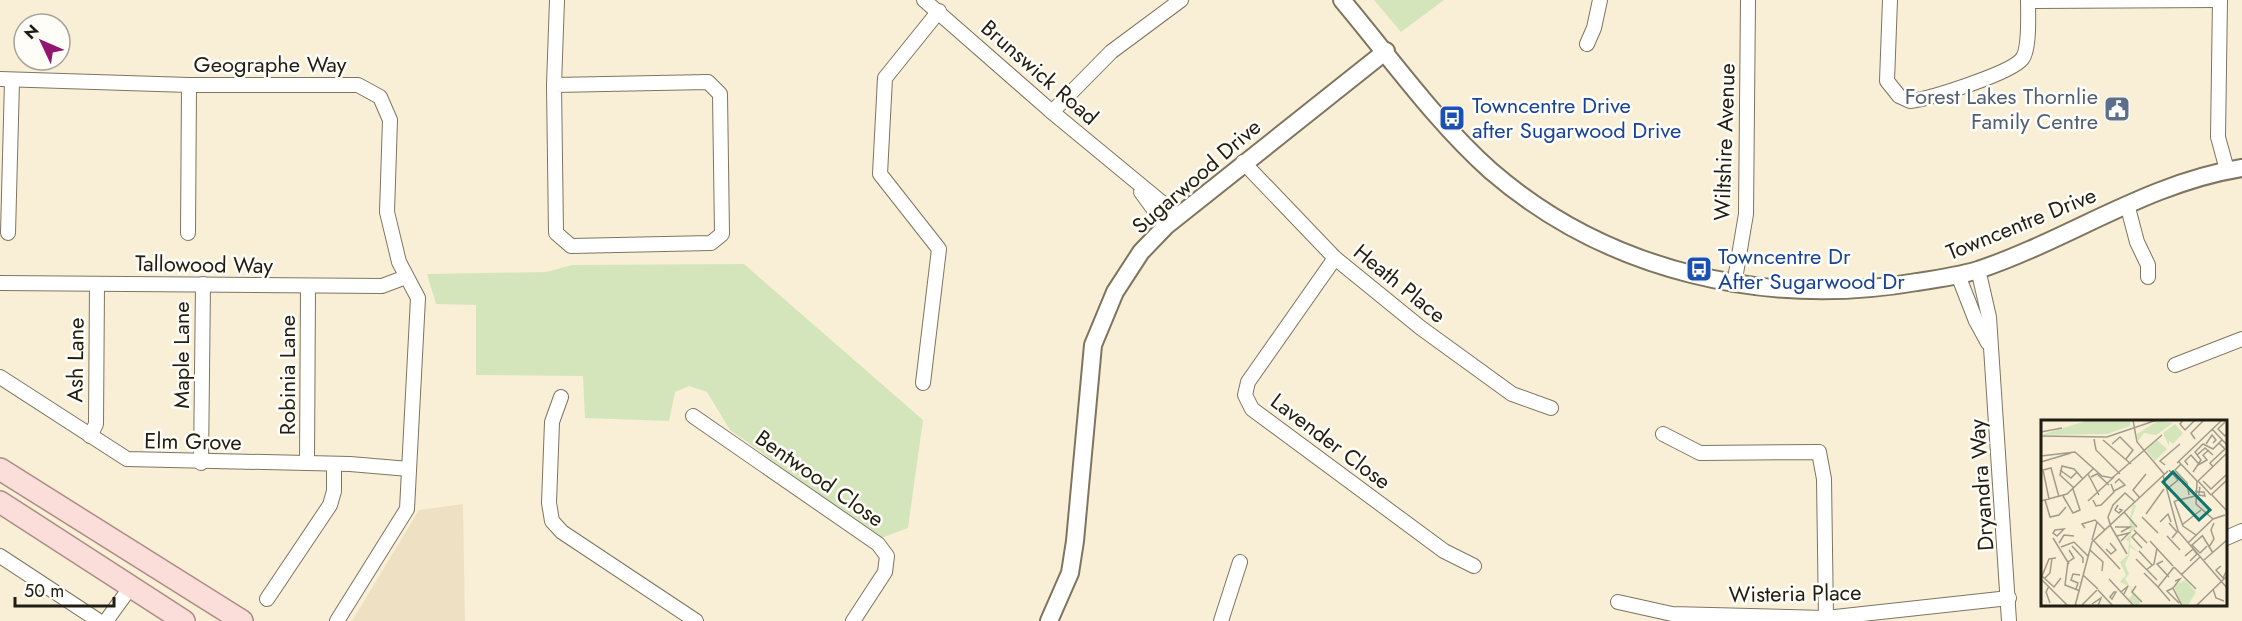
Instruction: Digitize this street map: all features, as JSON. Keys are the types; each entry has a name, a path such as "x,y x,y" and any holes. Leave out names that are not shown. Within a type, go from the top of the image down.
{"main road":[{"path":"0,469 242,621"},
{"path":"23,484 22,494 28,503 81,540 106,571"},
{"path":"0,502 184,621"}],"street":[{"path":"554,85 708,82 720,94 722,234 711,243 571,246 562,242 556,233 554,85 557,0"},
{"name":"Brunswick Road","path":"924,0 1129,176 1172,221"},
{"path":"1052,112 1111,52 1181,0"},
{"name":"Towncentre Drive","path":"1342,0 1463,144 1519,193 1595,239 1690,275 1734,285 1800,291 1839,291 1882,288 1958,275 1978,269 2186,180 2235,169"},
{"path":"1587,44 1594,28 1600,0"},
{"name":"Wiltshire Avenue","path":"1734,285 1746,214 1748,0"},
{"path":"1890,0 1887,81 1899,96 1910,101 2008,70 2023,59 2026,51 2028,1 2219,0 2218,137 2235,169"},
{"path":"923,383 939,249 880,174 885,78 939,11"},
{"name":"Sugarwood Drive","path":"1049,621 1070,573 1093,345 1115,292 1141,252 1172,221 1243,162 1386,51"},
{"path":"6,80 8,233"},
{"name":"Geographe Way","path":"6,80 189,85 358,85 380,97 390,120 387,212 399,262 418,298 407,509 337,621"},
{"path":"188,233 189,85"},
{"name":"Heath Place","path":"1243,162 1335,258 1421,328 1512,394 1551,408"},
{"path":"2127,204 2137,242 2148,265 2148,277"},
{"name":"Lavender Close","path":"1335,258 1248,382 1245,395 1252,409 1444,551 1474,566"},
{"name":"Dryandra Way","path":"1978,269 1989,317 2009,621"},
{"name":"Dryandra Way","path":"1958,275 1976,321 1991,347"},
{"name":"Tallowood Way","path":"0,283 382,286 406,277"},
{"name":"Ash Lane","path":"90,436 96,424 97,284"},
{"name":"Maple Lane","path":"201,463 203,284"},
{"name":"Robinia Lane","path":"307,463 308,286"},
{"path":"2175,365 2242,339"},
{"name":"Elm Grove","path":"0,377 128,459 201,463 307,463 409,469"},
{"path":"561,397 552,422 549,503 552,521 562,532 696,621"},
{"name":"Bentwood Close","path":"693,417 878,544 887,556 885,572 853,621"},
{"path":"1663,434 1700,453 1819,452 1824,479 1826,618"},
{"path":"267,599 330,505 334,464"},
{"path":"2227,538 2242,531"},
{"path":"0,556 99,621"},
{"path":"1221,621 1240,562"},
{"path":"106,621 130,588"},
{"name":"Wisteria Place","path":"1618,602 1672,614 1826,618 2009,598"}],"shaded area":[{"path":"463,504 465,621 352,621 419,510"}],"green space":[{"path":"1374,0 1444,0 1401,32"},
{"path":"744,264 923,420 908,528 881,538 730,430 707,392 689,386 675,392 669,421 585,418 583,376 476,375 476,305 436,304 427,274 546,272 572,265"}],"place":[{"name":"Forest Lakes Thornlie Family Centre","path":"2117,109"},
{"name":"Towncentre Drive after Sugarwood Drive","path":"1452,118"},
{"name":"Towncentre Dr After Sugarwood Dr","path":"1699,269"}]}
